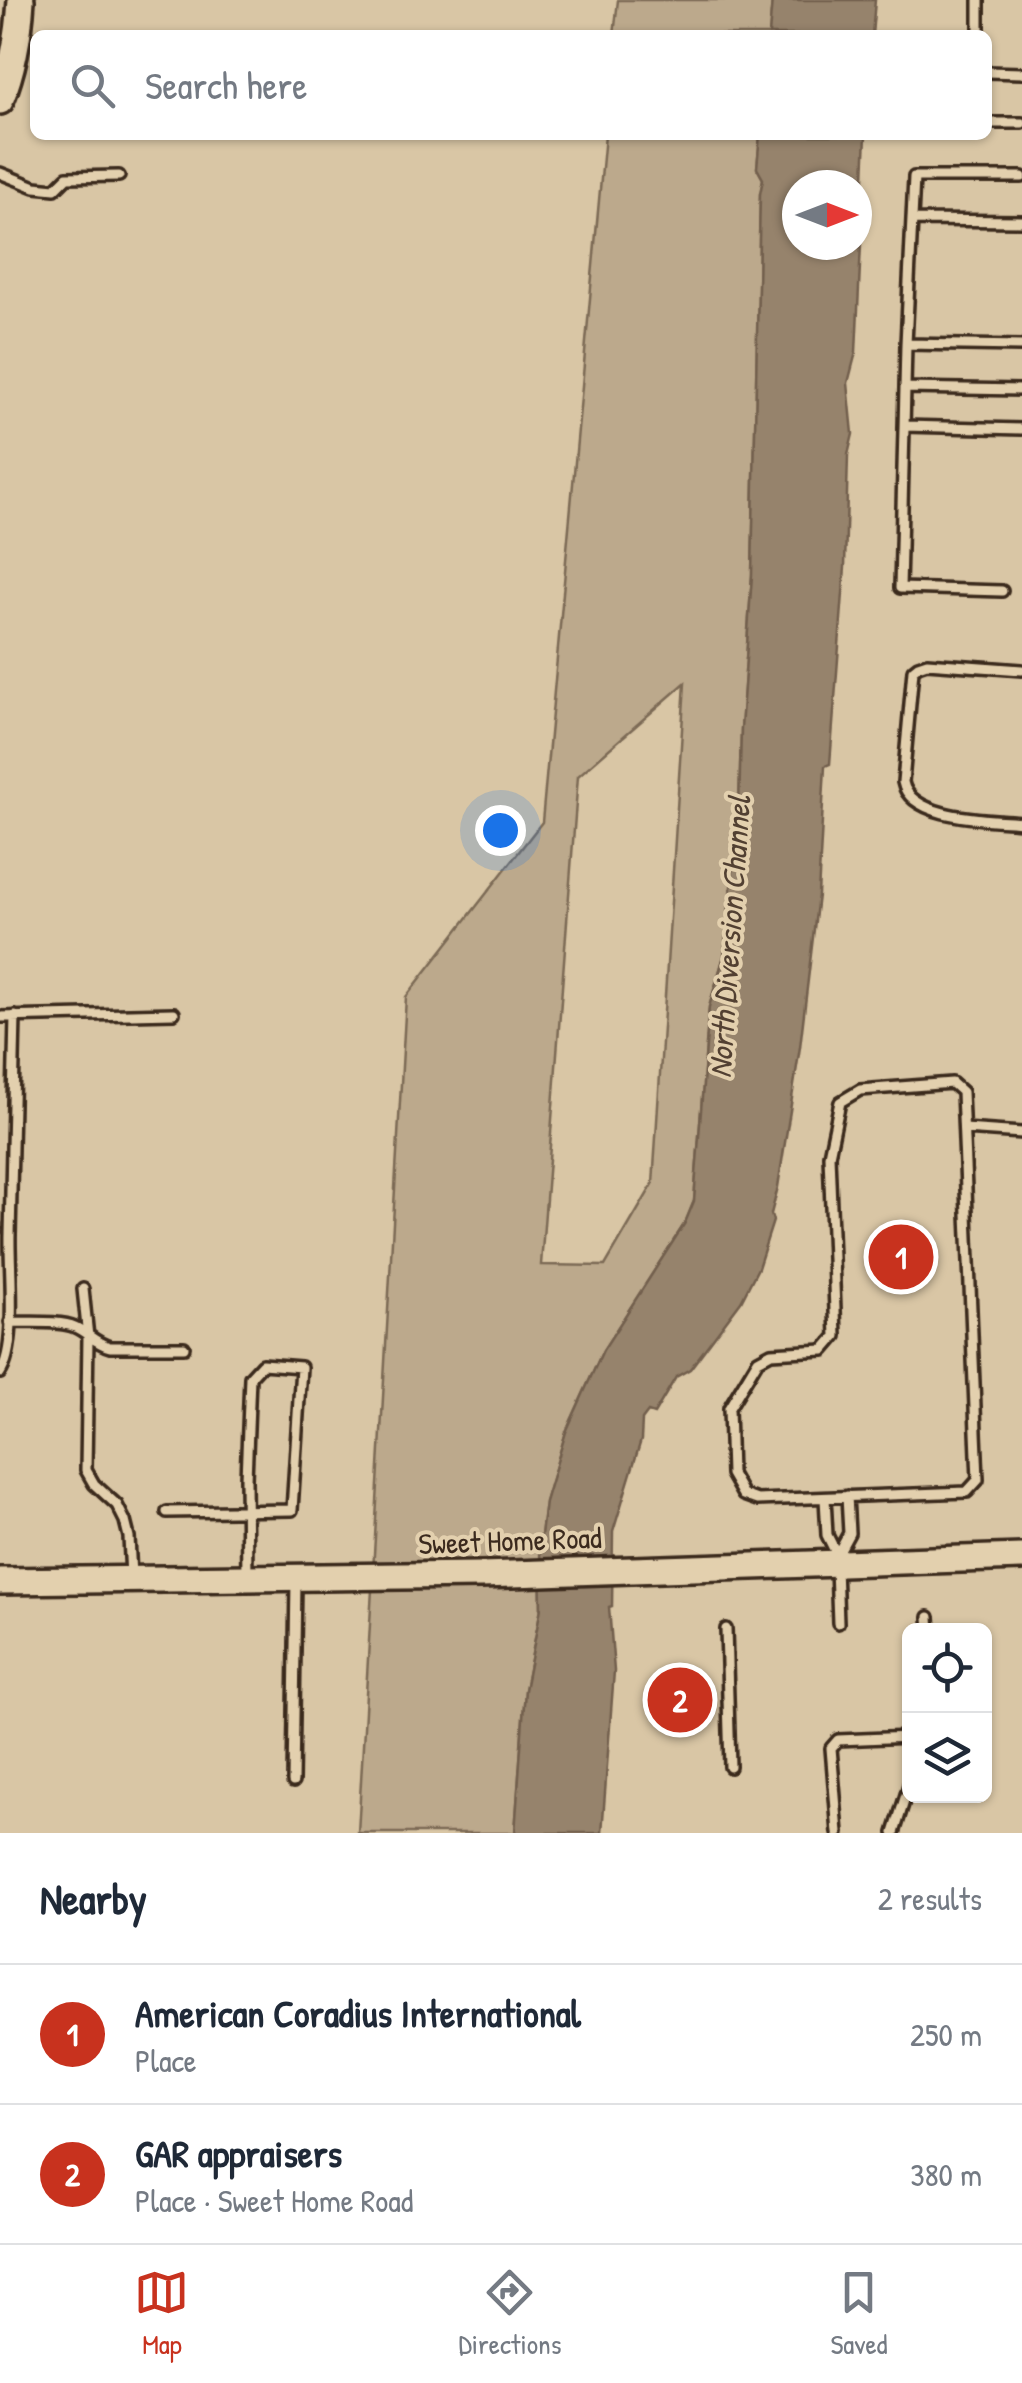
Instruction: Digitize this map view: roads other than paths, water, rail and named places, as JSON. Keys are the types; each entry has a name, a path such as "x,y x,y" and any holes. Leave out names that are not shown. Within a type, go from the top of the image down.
{"main road":[{"path":"0,102 12,65 21,0"},
{"name":"Sweet Home Road","path":"0,1580 481,1574 836,1558 1022,1557"}],"lane":[{"path":"979,0 979,30"},
{"path":"992,72 1022,72"},
{"path":"992,123 1022,123"},
{"path":"0,173 35,188 55,189 66,177 119,176"},
{"path":"1002,591 900,588 914,177 1022,178"},
{"path":"914,220 1022,221"},
{"path":"906,344 1022,346"},
{"path":"904,388 1022,390"},
{"path":"904,426 1022,430"},
{"path":"1022,670 946,663 927,663 913,670 903,782 905,794 926,807 962,817 1022,822"},
{"path":"0,1017 174,1013"},
{"path":"0,1373 7,1363 10,1322 15,1016"},
{"path":"952,1083 962,1092 964,1130 978,1480 968,1492 757,1500 743,1495 731,1474 728,1408 758,1360 771,1353 824,1350 836,1336 828,1154 840,1102 860,1090 952,1083"},
{"path":"964,1130 1022,1134"},
{"path":"83,1289 88,1337 86,1470 94,1484 117,1504 125,1520 130,1537 131,1580"},
{"path":"10,1322 65,1325 110,1347 184,1347"},
{"path":"167,1512 246,1512 292,1510 300,1367 262,1364 250,1377 246,1512 247,1578"},
{"path":"836,1558 849,1533 848,1496"},
{"path":"825,1498 827,1535 836,1558 838,1622"},
{"path":"293,1782 296,1578"},
{"path":"930,1617 930,1623"},
{"path":"726,1629 730,1768"},
{"path":"838,1833 831,1748 838,1740 902,1737"},
{"path":"894,1833 903,1803"}],"water":[{"path":"772,0 875,0 872,30 769,30"},
{"name":"North Diversion Channel","path":"760,140 866,140 864,170 782,170 782,260 860,260 856,352 848,383 853,434 848,455 845,567 830,764 825,766 818,895 800,1047 771,1214 773,1221 758,1268 741,1301 690,1369 676,1377 654,1414 648,1412 642,1420 641,1440 613,1532 609,1607 614,1671 602,1833 515,1833 525,1690 541,1608 540,1544 545,1502 566,1432 603,1350 685,1223 694,1201 709,1007 724,956 739,810 752,575 763,179 757,168"}],"place":[{"name":"American Coradius International","path":"901,1257"},
{"name":"GAR appraisers","path":"680,1700"}]}
